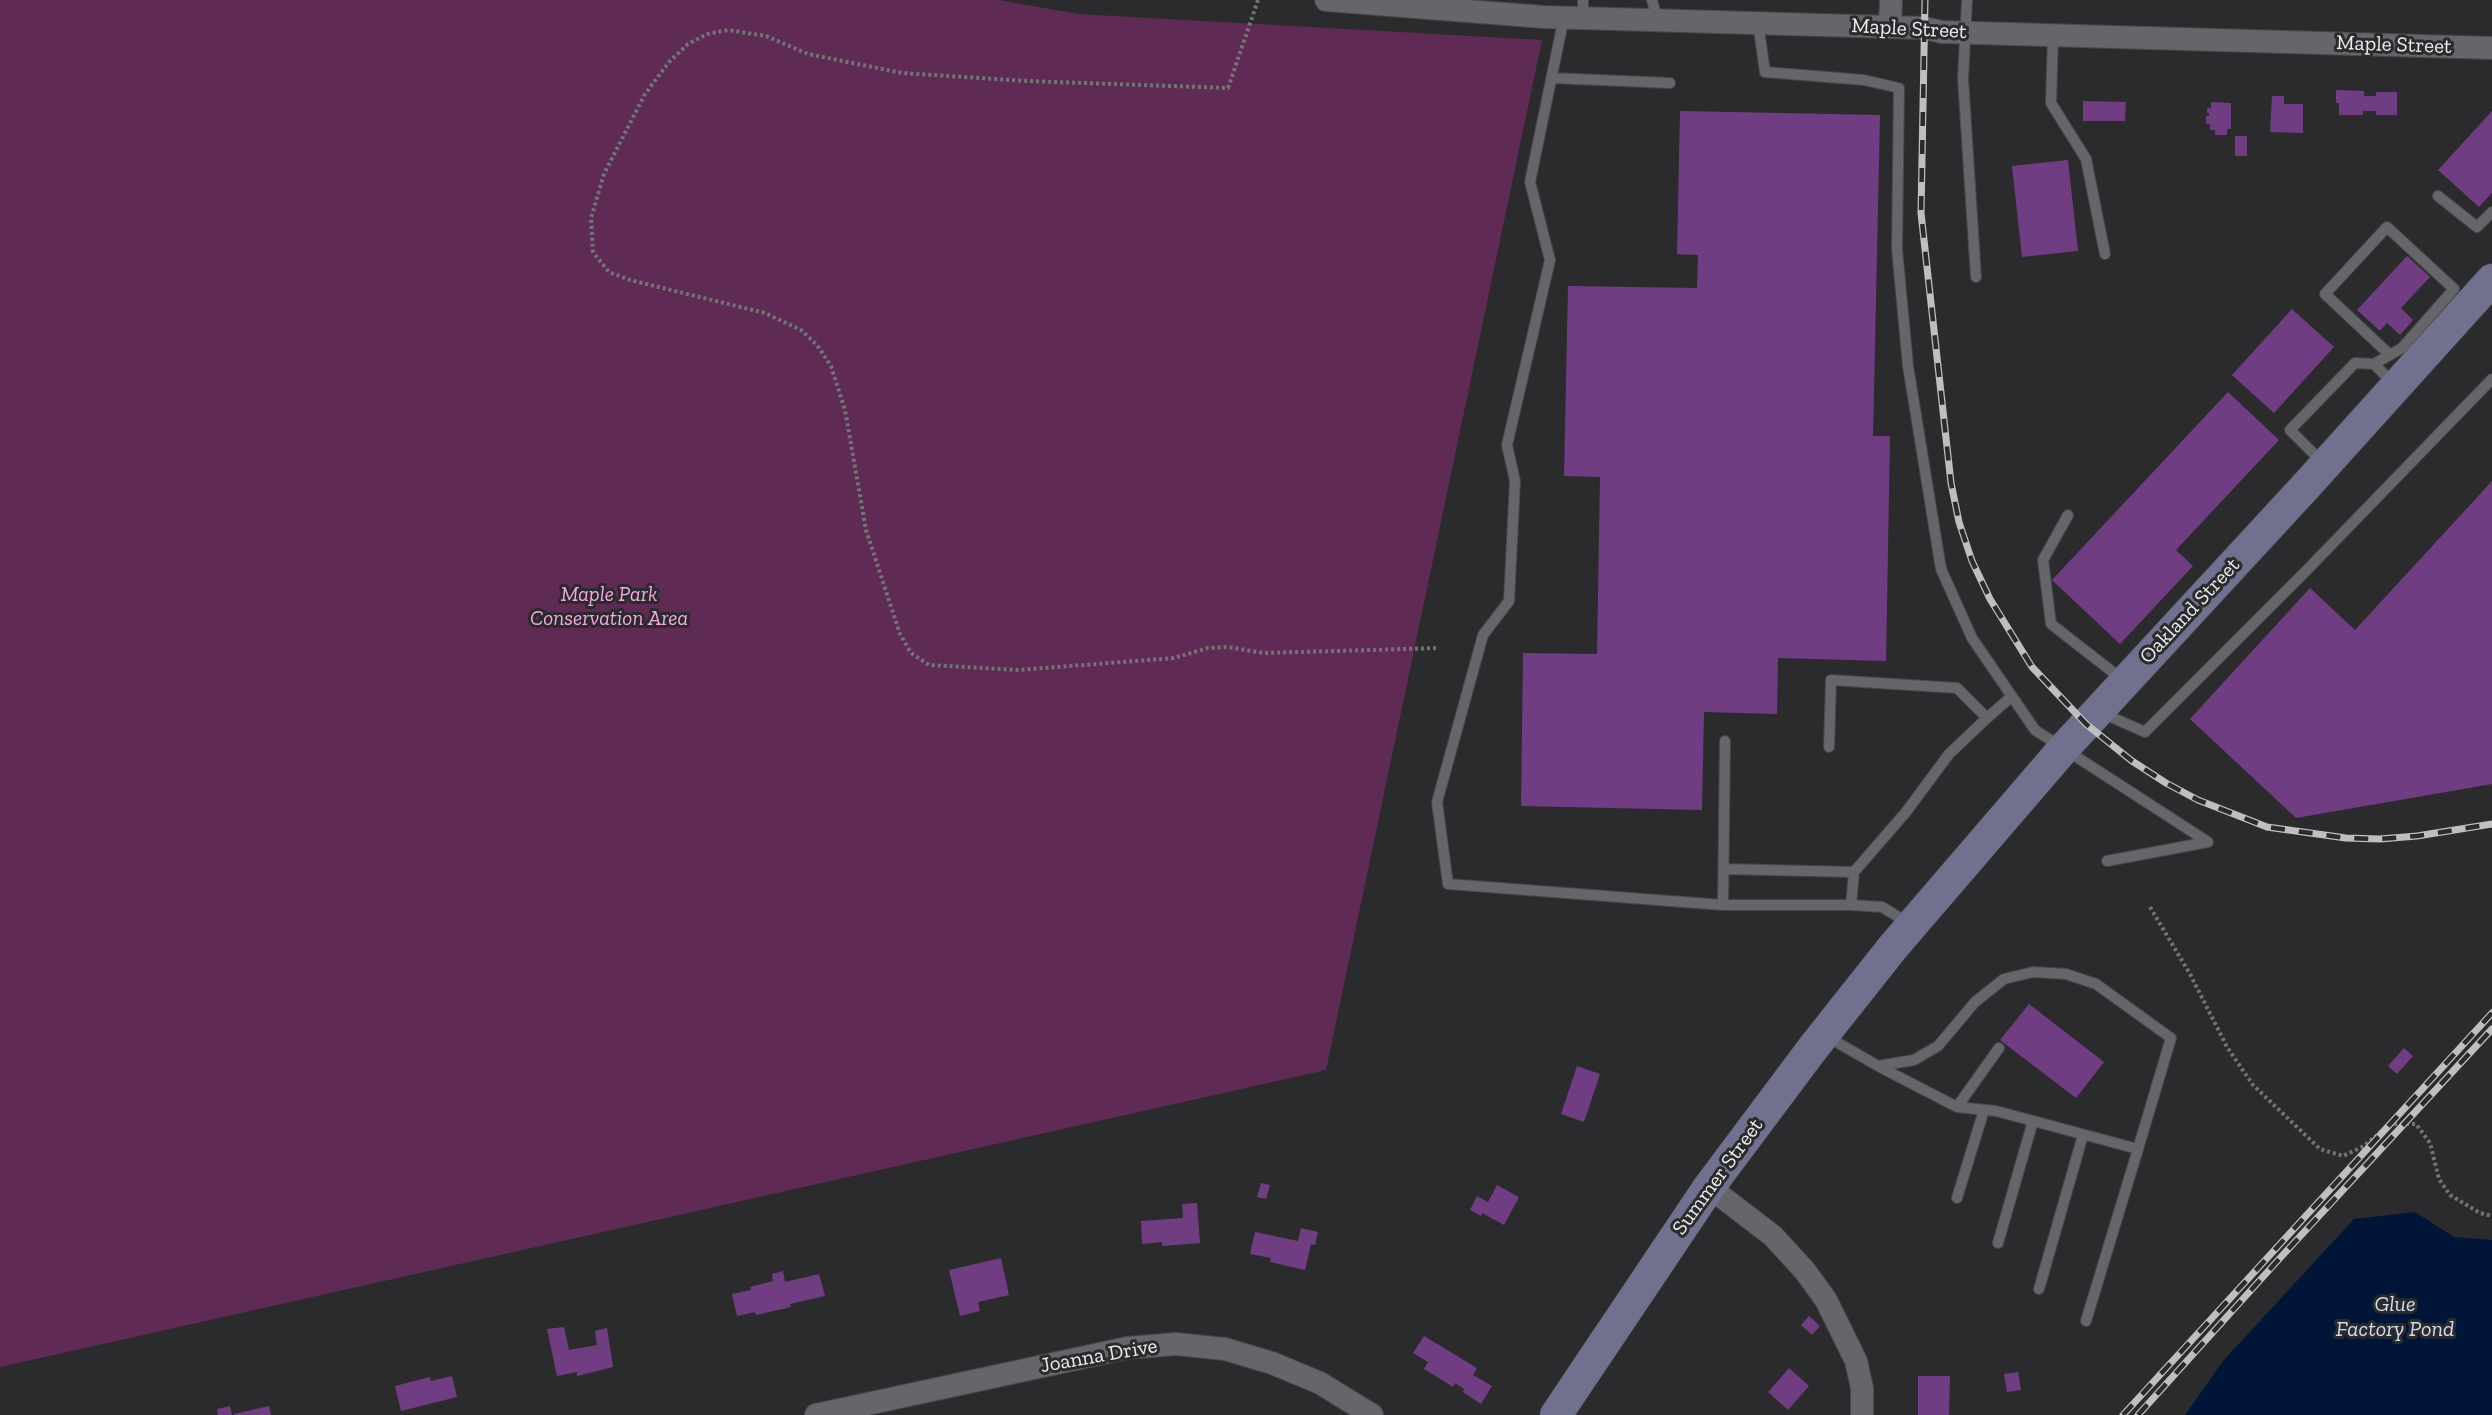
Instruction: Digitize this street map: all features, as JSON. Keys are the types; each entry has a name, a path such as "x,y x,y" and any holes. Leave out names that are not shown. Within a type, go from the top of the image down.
{"main road":[{"name":"Oakland Street","path":"1902,936 2064,748 2492,280"},
{"name":"Summer Street","path":"1556,1415 1709,1187 1823,1035 1902,936"}],"street":[{"name":"Maple Street","path":"1326,0 1577,12 1654,10 1758,23 1966,32 2492,48"},
{"path":"1890,27 1891,0"},
{"path":"1709,1187 1773,1236 1805,1271 1826,1300 1856,1361 1862,1388 1862,1415"},
{"name":"Joanna Drive","path":"816,1415 1127,1348 1176,1344 1225,1348 1272,1363 1320,1383 1372,1415"}],"lane":[{"path":"1967,0 1963,79 1964,110 1976,277"},
{"path":"1577,12 1551,78 1530,182 1550,260 1507,445 1515,481 1509,601 1483,635 1437,802 1448,884 1723,905 1882,907 1902,936"},
{"path":"1758,23 1765,72 1864,80 1899,88 1898,249 1908,366 1941,569 1972,638 2035,730 2208,842 2107,861"},
{"path":"2053,34 2051,103 2086,159 2104,254"},
{"path":"1551,78 1670,83"},
{"path":"2438,196 2477,227 2492,212"},
{"path":"2325,465 2290,430 2355,363 2374,364 2390,355 2402,348 2454,288 2387,227 2325,294 2390,355"},
{"path":"2374,364 2396,386"},
{"path":"2098,711 2145,732 2304,573 2492,379"},
{"path":"2068,515 2043,560 2051,624 2125,682"},
{"path":"1829,747 1831,680 1957,688 1987,718"},
{"path":"1851,905 1854,872 1906,812 1949,754 2012,697"},
{"path":"1723,905 1725,741"},
{"path":"1724,869 1854,872"},
{"path":"1878,1066 1914,1060 1938,1046 1975,1002 2004,980 2033,972 2066,974 2096,984 2171,1038 2086,1321"},
{"path":"1823,1035 1956,1107 1984,1110 2032,1121 2138,1149"},
{"path":"1956,1107 1999,1047"},
{"path":"1958,1198 1984,1110"},
{"path":"1998,1243 2032,1121"},
{"path":"2039,1289 2083,1135"}],"path":[{"path":"1258,0 1228,88 1027,81 902,73 808,54 766,36 728,30 706,34 688,44 669,62 645,94 604,174 591,218 593,252 609,272 630,280 765,313 801,330 817,345 831,366 845,410 866,530 900,634 911,652 929,665 1018,670 1174,658 1208,648 1228,647 1264,652 1439,648"},
{"path":"2150,907 2190,974 2227,1047 2253,1085 2320,1149 2343,1156 2364,1146 2390,1124 2416,1124 2430,1143 2439,1179 2450,1195 2480,1213 2492,1216"}],"green space":[{"name":"Maple Park Conservation Area","path":"0,0 999,0 1078,14 1542,40 1326,1070 0,1367"}],"water":[{"name":"Glue Factory Pond","path":"2415,1212 2454,1237 2492,1240 2492,1415 2185,1415 2223,1361 2354,1219"}],"building":[{"path":"2336,90 2364,91 2364,96 2376,96 2376,92 2397,92 2397,115 2376,115 2376,111 2363,111 2363,115 2339,115"},
{"path":"2272,96 2284,96 2284,104 2303,104 2303,133 2270,132"},
{"path":"2083,101 2126,102 2125,121 2083,121"},
{"path":"2211,102 2231,103 2231,129 2227,129 2227,135 2215,135 2215,130 2210,130 2210,124 2206,124 2206,116 2209,116 2207,108 2211,108"},
{"path":"1680,111 1880,115 1873,436 1890,436 1886,661 1778,658 1777,714 1704,712 1702,810 1521,806 1523,653 1597,654 1600,477 1564,476 1568,286 1697,288 1698,255 1677,254"},
{"path":"2492,111 2492,193 2479,207 2438,170"},
{"path":"2235,136 2247,136 2247,156 2235,156"},
{"path":"2068,160 2078,251 2022,257 2012,166"},
{"path":"2407,256 2430,277 2401,308 2413,320 2400,335 2387,323 2380,331 2357,310"},
{"path":"2292,309 2334,347 2274,413 2232,375"},
{"path":"2228,392 2279,440 2176,550 2193,566 2120,644 2052,580"},
{"path":"2492,481 2492,784 2296,818 2190,719 2310,588 2355,630"},
{"path":"2029,1004 2104,1062 2076,1098 2000,1040"},
{"path":"2404,1048 2413,1056 2397,1074 2388,1066"},
{"path":"1577,1066 1600,1074 1584,1122 1561,1114"},
{"path":"1261,1183 1270,1185 1266,1199 1257,1197"},
{"path":"1497,1185 1519,1197 1504,1225 1482,1213 1481,1216 1470,1210 1477,1196 1488,1202"},
{"path":"1197,1203 1200,1243 1162,1246 1162,1242 1142,1244 1141,1221 1183,1218 1182,1204"},
{"path":"1301,1228 1318,1232 1315,1245 1311,1244 1305,1270 1270,1262 1271,1258 1250,1254 1255,1232 1298,1241"},
{"path":"1001,1258 1009,1295 978,1302 980,1311 960,1316 949,1270"},
{"path":"783,1271 785,1282 819,1274 825,1296 756,1315 755,1312 737,1316 732,1294 751,1290 750,1287 773,1281 772,1274"},
{"path":"1809,1316 1820,1326 1812,1335 1801,1325"},
{"path":"564,1327 569,1350 597,1345 595,1331 607,1328 613,1367 577,1376 577,1372 557,1376 547,1329"},
{"path":"1424,1336 1477,1368 1473,1375 1492,1386 1481,1404 1463,1392 1464,1389 1455,1383 1453,1387 1424,1369 1428,1362 1413,1353"},
{"path":"1789,1368 1809,1386 1788,1410 1768,1392"},
{"path":"2018,1372 2021,1390 2007,1392 2004,1374"},
{"path":"452,1376 457,1397 401,1411 395,1386 430,1377 431,1381"},
{"path":"1918,1376 1950,1376 1949,1415 1918,1415"},
{"path":"230,1406 232,1415 218,1415 217,1409"},
{"path":"269,1406 271,1415 234,1415 234,1414"}],"railway":[{"path":"1925,0 1921,213 1951,483 1959,522 1972,561 1990,599 2032,667 2086,724 2132,761 2198,800 2267,827 2346,838 2380,839 2417,836 2492,824"},
{"path":"2123,1415 2492,1013"},
{"path":"2138,1415 2492,1029"}]}
